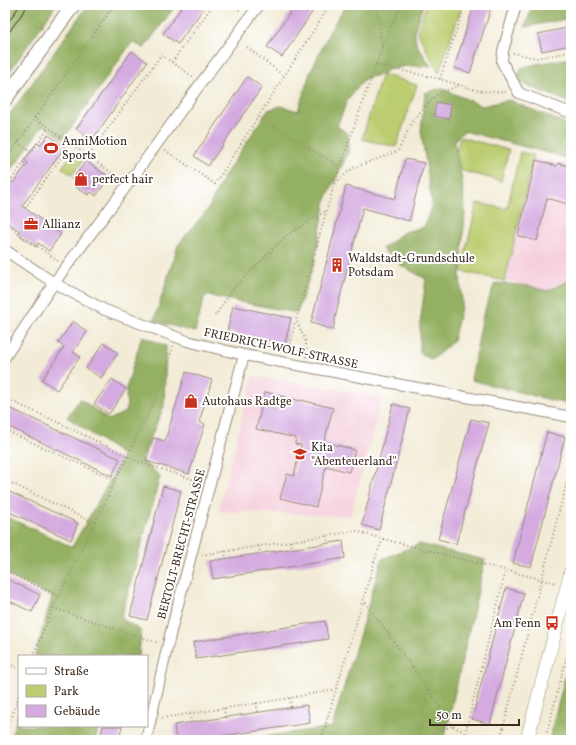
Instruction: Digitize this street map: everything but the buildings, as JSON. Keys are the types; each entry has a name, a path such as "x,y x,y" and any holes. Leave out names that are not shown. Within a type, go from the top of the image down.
{"main road":[{"path":"5,100 73,5"}],"street":[{"path":"5,356 54,283 259,5"},
{"path":"516,5 503,51 502,62 520,93 571,113"},
{"name":"FRIEDRICH-WOLF-STRASSE","path":"5,250 54,283 105,310 187,341 244,355 571,417"},
{"name":"BERTOLT-BRECHT-STRASSE","path":"146,740 168,646 244,355"},
{"path":"527,740 571,571"}],"path":[{"path":"5,161 34,117 114,5"},
{"path":"172,62 213,5"},
{"path":"164,149 215,184 330,5"},
{"path":"374,5 378,15 382,47"},
{"path":"286,363 296,320 334,184 382,47 401,5"},
{"path":"440,79 465,5"},
{"path":"247,47 284,76"},
{"path":"503,51 536,58 571,52"},
{"path":"88,156 161,55 201,83"},
{"path":"376,65 440,79 479,91 520,93"},
{"path":"334,184 353,168 398,151 413,120 436,95 459,85"},
{"path":"34,117 128,184"},
{"path":"258,117 340,166"},
{"path":"5,189 49,128"},
{"path":"18,142 31,152"},
{"path":"25,208 71,144"},
{"path":"98,169 100,165"},
{"path":"215,316 233,289 287,235 327,211"},
{"path":"5,223 12,226 59,261"},
{"path":"5,235 12,226"},
{"path":"296,320 306,342 307,353 304,366"},
{"path":"33,655 59,596 163,383 176,337"},
{"path":"5,398 55,420 139,462 192,479 192,485 208,490"},
{"path":"5,430 115,481"},
{"path":"500,740 571,466"},
{"path":"5,480 94,523"},
{"path":"191,556 326,536 356,530 384,539 567,586"},
{"path":"326,536 328,543"},
{"path":"321,740 377,553 384,539"},
{"path":"291,541 292,549"},
{"path":"259,546 260,554"},
{"path":"225,551 226,559"},
{"path":"465,733 506,570"},
{"path":"5,571 59,596"},
{"path":"363,599 428,688 453,726 465,733 492,740"},
{"path":"54,608 168,646"},
{"path":"544,740 571,640"},
{"path":"5,662 18,668"},
{"path":"418,738 428,688"},
{"path":"150,720 336,690"},
{"path":"5,739 18,697"},
{"path":"290,698 291,707"},
{"path":"256,703 258,712"},
{"path":"224,708 225,717"},
{"path":"190,714 191,722"},
{"path":"413,740 453,726"}],"shaded area":[{"path":"534,157 571,166 571,300 506,280"},
{"name":"Kita \"Abenteuerland\"","path":"253,376 383,397 350,516 218,511"}],"green space":[{"path":"5,5 56,5 5,78"},
{"path":"88,5 176,5 144,48 132,42 63,139 43,125 5,180 5,121"},
{"path":"346,5 423,5 414,32 417,45 431,66 407,66 388,70 382,74 364,79 348,99 337,126 348,134 348,153 326,199 314,264 297,313 205,295 195,332 154,321 178,245 208,209 223,178 268,110 281,106 298,111 310,73 331,29"},
{"path":"426,5 462,5 439,73 417,32"},
{"path":"533,5 571,5 571,18 525,27"},
{"path":"571,58 571,103 521,83 519,75 521,68"},
{"path":"382,74 417,85 396,147 362,139"},
{"path":"441,88 482,106 509,100 571,126 571,159 464,131 454,141 462,180 465,212 460,275 462,303 453,341 432,360 420,353 420,325 426,279 402,266 382,249 404,232 424,227 432,204 421,131 425,93"},
{"path":"460,137 509,150 501,181 452,168"},
{"path":"73,152 84,159 72,175 62,168"},
{"path":"520,152 534,155 505,281 461,271 477,203 507,209"},
{"path":"571,280 571,405 471,380 483,315 495,283 530,286 547,291"},
{"path":"142,336 166,346 164,406 141,460 160,476 121,618 141,631 139,655 35,655 52,597 5,574 5,516 72,547 124,456 67,417 80,399 109,420 127,411 126,389"},
{"path":"419,544 485,560 444,740 242,740 332,727 382,559"},
{"path":"571,653 571,740 549,740"},
{"path":"18,714 18,727 98,727 96,740 10,740"}],"tram line":[{"path":"5,27 20,5"},
{"path":"5,38 28,5"}],"place":[{"name":"AnniMotion Sports","path":"51,148"},
{"name":"perfect hair","path":"81,179"},
{"name":"Allianz","path":"31,224"},
{"name":"Waldstadt-Grundschule Potsdam","path":"337,265"},
{"name":"Autohaus Radtge","path":"191,401"},
{"name":"Kita \"Abenteuerland\"","path":"300,454"},
{"name":"Am Fenn","path":"552,623"}]}
